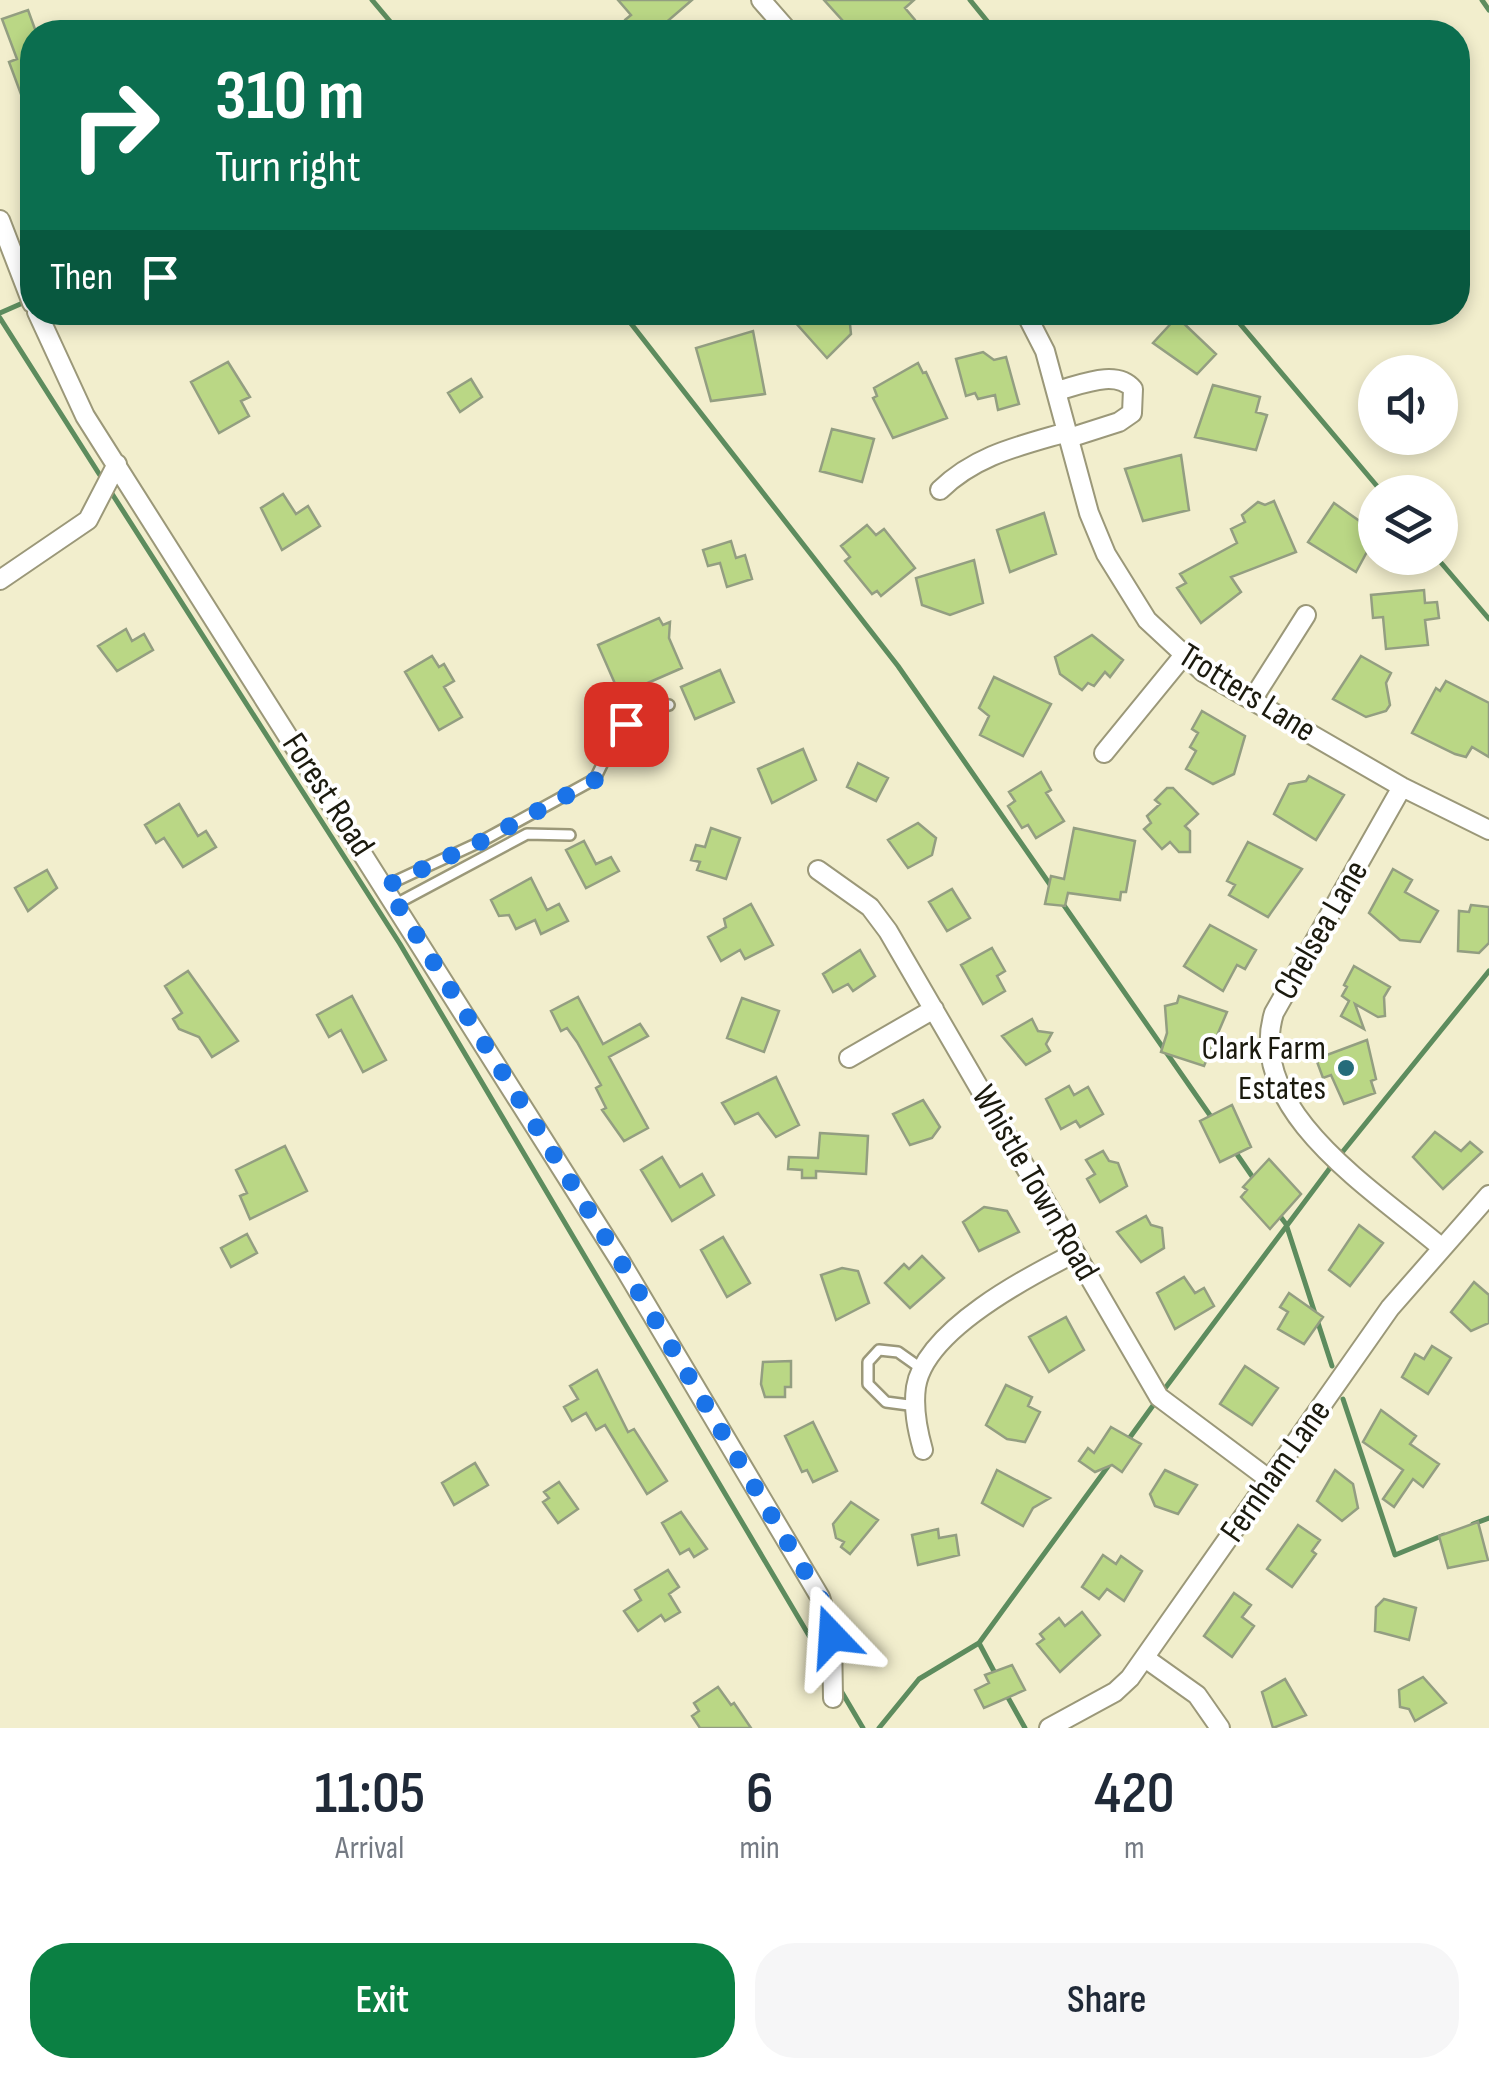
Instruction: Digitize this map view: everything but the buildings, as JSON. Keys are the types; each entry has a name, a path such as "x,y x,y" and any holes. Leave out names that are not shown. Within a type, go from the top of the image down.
{"street":[{"path":"761,0 778,20"},
{"path":"0,220 20,272"},
{"name":"Forest Road","path":"42,325 85,416 622,1264 820,1597 832,1636 833,1698"},
{"name":"Trotters Lane","path":"1031,325 1045,351 1089,514 1106,554 1146,620 1184,656 1252,700 1402,787 1489,830"},
{"path":"940,490 960,471 986,456 1120,422 1132,413 1133,389 1126,380 1114,378 1056,390"},
{"path":"0,580 88,520 117,464"},
{"path":"1252,700 1306,615"},
{"path":"1104,753 1184,656"},
{"name":"Chelsea Lane","path":"1402,787 1274,1013 1268,1033 1268,1058 1288,1107 1310,1133 1442,1248"},
{"name":"Whistle Town Road","path":"818,870 870,907 934,1009 1159,1397 1270,1480"},
{"path":"849,1058 934,1009"},
{"name":"Fernham Lane","path":"1049,1728 1115,1692 1145,1658 1390,1308 1489,1196"},
{"path":"923,1450 916,1406 918,1381 959,1325 984,1305 1076,1252"},
{"path":"1145,1658 1197,1696 1220,1728"}],"lane":[{"path":"386,886 480,842 595,780 612,742 626,724 644,712 669,705"},
{"path":"396,904 526,834 570,835"},
{"path":"916,1406 886,1402 868,1384 868,1362 878,1350 898,1352 924,1371"}],"waterway":[{"path":"372,0 389,20"},
{"path":"970,0 986,20"},
{"path":"1482,0 1489,10"},
{"path":"0,313 20,304"},
{"path":"0,318 103,480"},
{"path":"632,325 898,666 1051,886"},
{"path":"1241,325 1368,475"},
{"path":"109,489 400,944 827,1666"},
{"path":"1451,575 1489,619"},
{"path":"1063,904 1214,1121"},
{"path":"1340,1155 1489,971"},
{"path":"1234,1150 1256,1182"},
{"path":"1163,1391 1333,1164"},
{"path":"1277,1212 1286,1224 1332,1366"},
{"path":"1343,1399 1395,1555 1444,1535"},
{"path":"1128,1440 1157,1400"},
{"path":"879,1728 919,1679 979,1643 1109,1465"},
{"path":"1473,1524 1489,1518"},
{"path":"979,1643 996,1675"},
{"path":"840,1689 863,1728"},
{"path":"1006,1694 1025,1728"}],"place":[{"name":"Clark Farm Estates","path":"1346,1068"}],"route":[{"path":"626,724 612,742 595,780 480,842 386,886 642,1298 820,1597 832,1636"}]}
